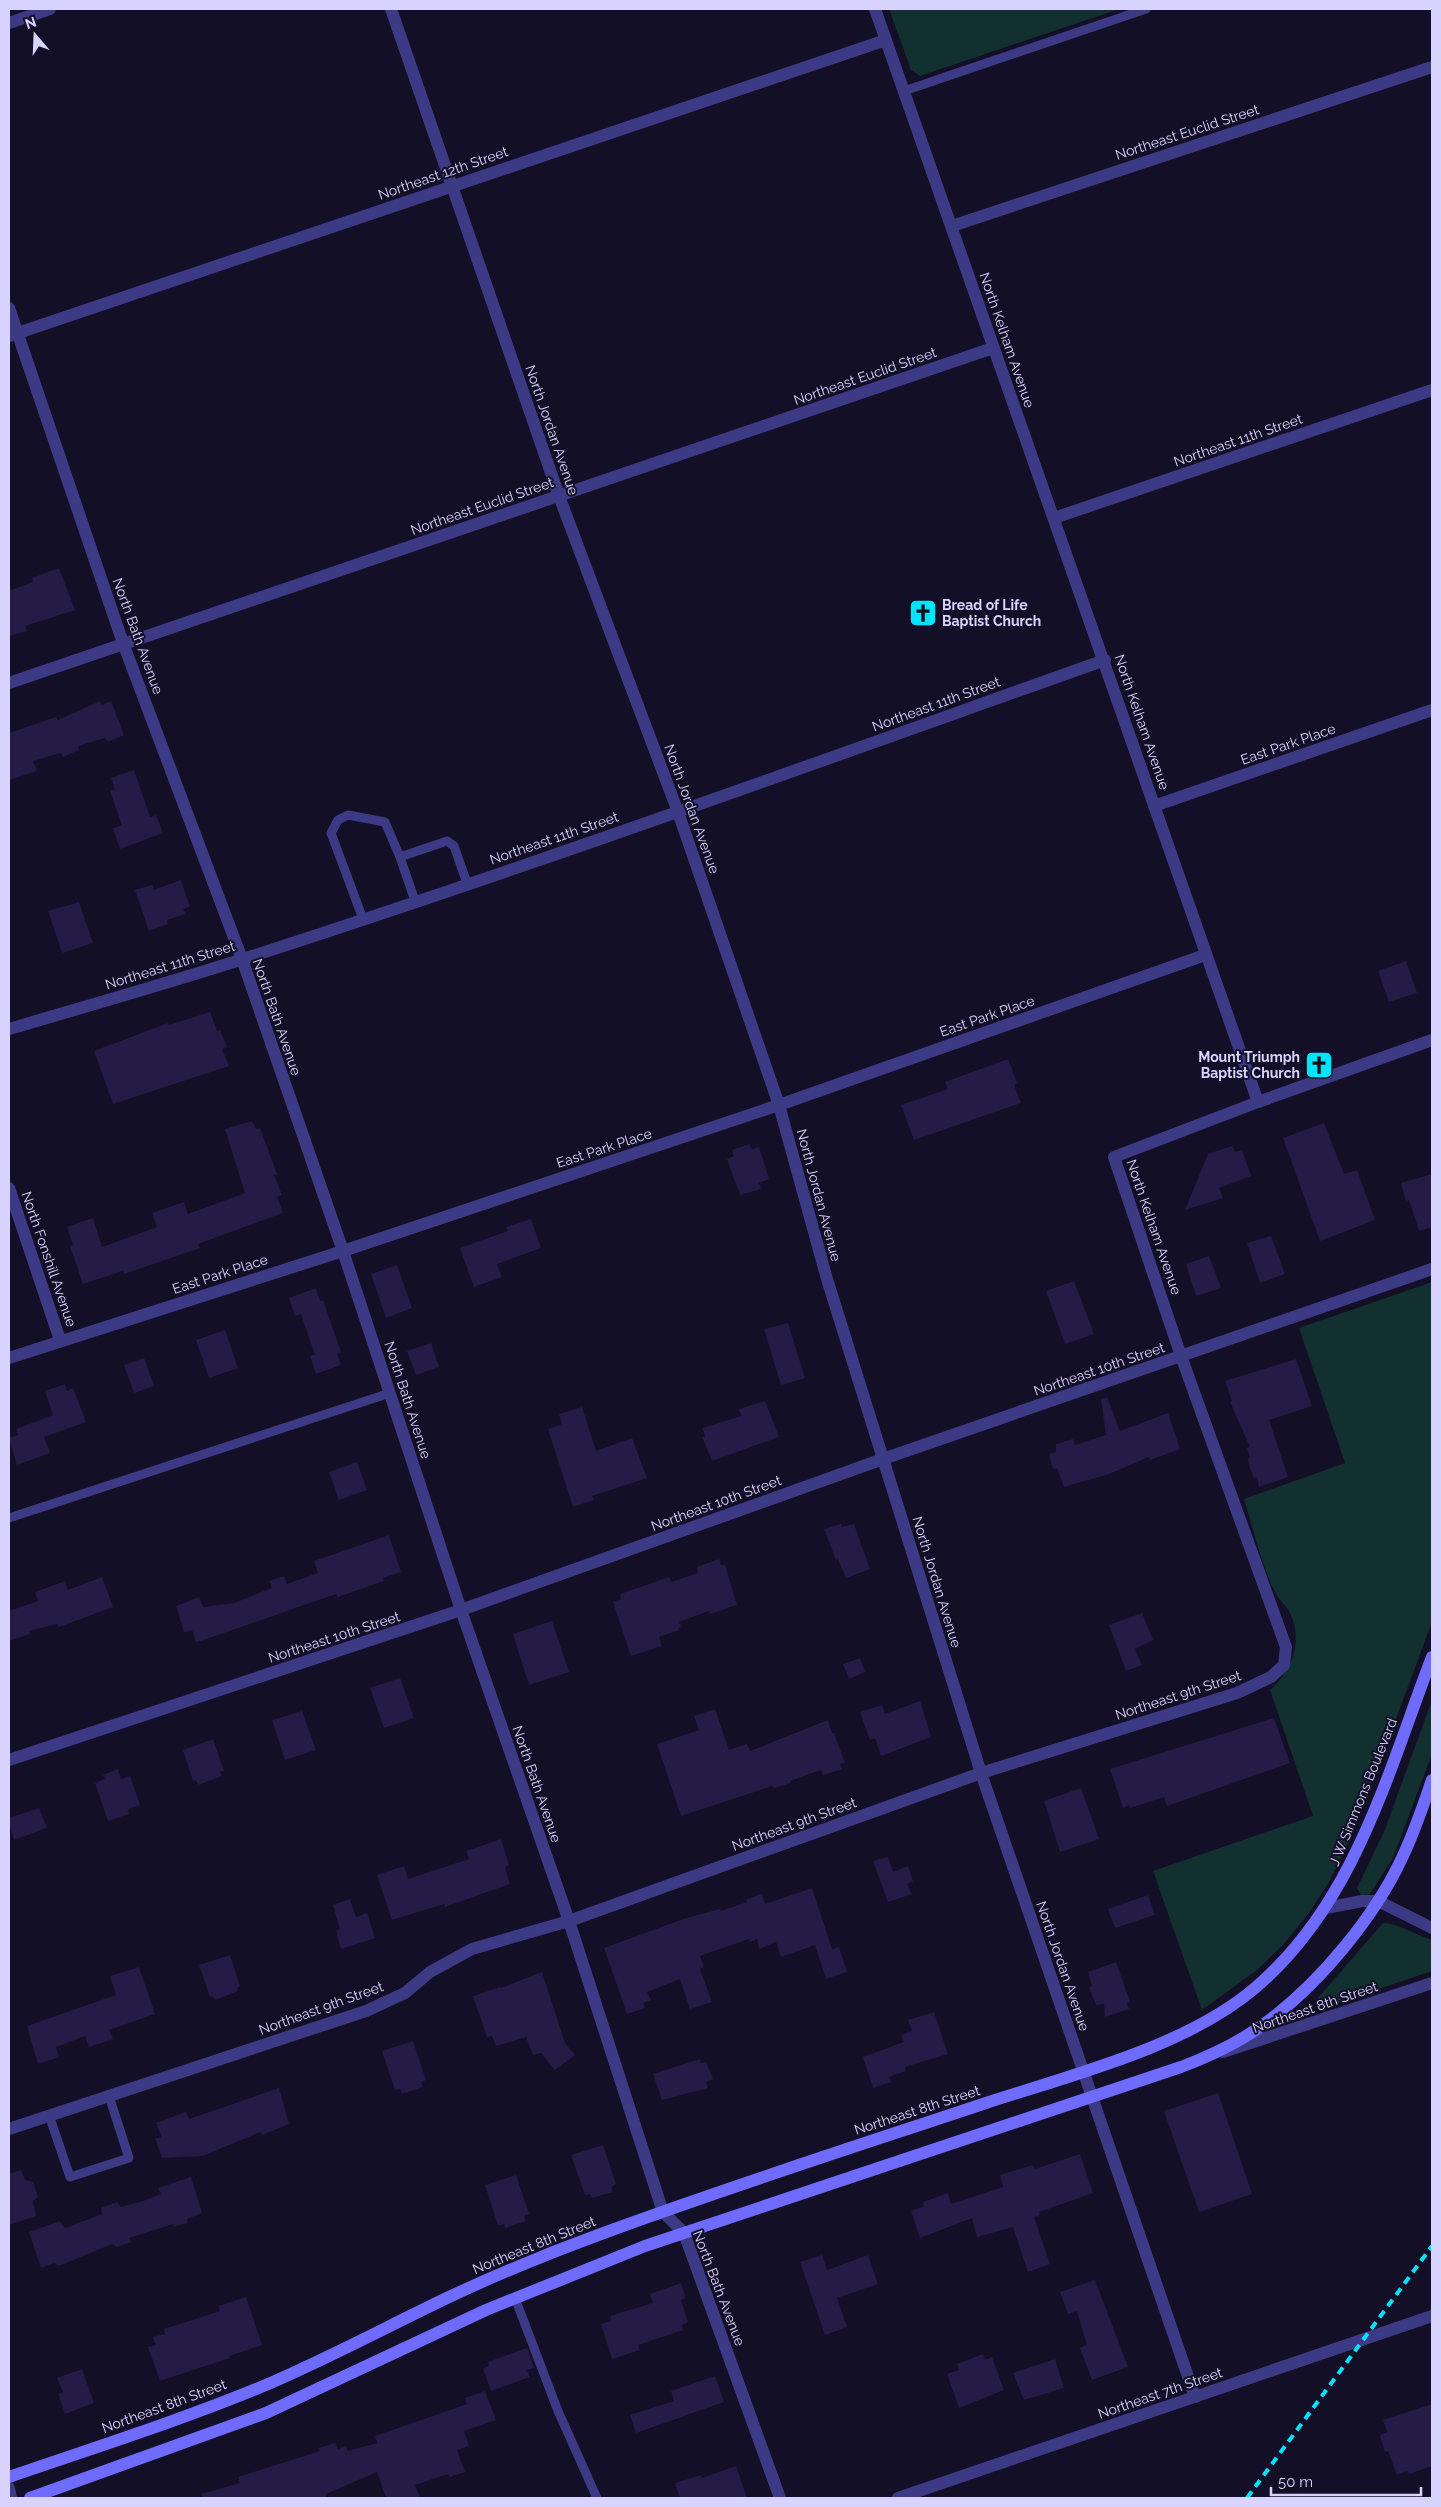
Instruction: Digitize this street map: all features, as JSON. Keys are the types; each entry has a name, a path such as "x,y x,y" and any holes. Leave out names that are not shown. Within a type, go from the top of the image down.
{"main road":[{"name":"J W Simmons Boulevard","path":"1083,2071 1164,2042 1224,2010 1249,1993 1285,1960 1326,1908 1364,1836 1432,1657"},
{"path":"30,2498 266,2413 515,2298 684,2233 1206,2058 1249,2034 1288,2005 1334,1958 1378,1901 1403,1858 1432,1780"},
{"name":"Northeast 8th Street","path":"9,2477 261,2387 500,2274 663,2212 1083,2071"}],"street":[{"path":"9,23 50,9"},
{"name":"North Jordan Avenue","path":"391,9 559,496 678,812 779,1105 827,1279 981,1773 1195,2397"},
{"name":"North Kelham Avenue","path":"875,9 993,348 1105,660 1205,955 1258,1102 1114,1157 1181,1356"},
{"name":"Northeast 12th Street","path":"13,334 886,40"},
{"name":"Northeast Euclid Street","path":"952,226 1432,67"},
{"name":"North Bath Avenue","path":"9,308 13,334 123,644 242,959 343,1251 461,1610 568,1921 663,2212 684,2233 780,2498"},
{"name":"Northeast Euclid Street","path":"9,683 993,348"},
{"name":"Northeast 11th Street","path":"1054,518 1432,390"},
{"name":"Northeast 11th Street","path":"9,1029 242,959 363,919 678,812 1105,660"},
{"name":"East Park Place","path":"1154,806 1432,710"},
{"name":"East Park Place","path":"9,1358 60,1340 343,1251 779,1105 1205,955"},
{"path":"1258,1102 1432,1040"},
{"name":"North Fonshill Avenue","path":"9,1188 60,1340"},
{"name":"Northeast 10th Street","path":"9,1760 461,1610 883,1460 1432,1269"},
{"name":"Northeast 9th Street","path":"9,2128 366,2011 405,1993 430,1972 472,1949 568,1921 981,1773 1237,1693 1271,1677 1284,1665 1286,1647 1181,1356"},
{"path":"1326,1908 1362,1901 1378,1901 1432,1928"},
{"name":"Northeast 8th Street","path":"1206,2058 1432,1983"},
{"name":"Northeast 7th Street","path":"898,2498 1432,2316"},
{"path":"9,2488 11,2498"}],"lane":[{"path":"904,91 1146,9"},
{"path":"363,919 332,832 338,820 348,815 385,822 400,857 415,901"},
{"path":"400,857 447,841 454,846 466,883"},
{"path":"9,1518 390,1393"},
{"path":"49,2115 70,2177 128,2158 109,2096"},
{"path":"515,2298 558,2411 597,2498"}],"green space":[{"path":"889,9 1119,9 920,76 911,70"},
{"path":"1432,1282 1432,1622 1355,1829 1329,1882 1309,1913 1283,1945 1257,1970 1202,2010 1153,1871 1313,1816 1270,1690 1284,1674 1293,1656 1296,1636 1294,1626 1291,1615 1269,1580 1244,1499 1345,1463 1299,1328"},
{"path":"1432,1700 1432,1754 1393,1858 1370,1894 1361,1895 1357,1888 1384,1832"},
{"path":"1383,1923 1401,1927 1432,1940 1432,1971 1325,2007 1317,2004 1318,1998"}],"building":[{"path":"59,568 75,610 25,626 27,631 9,636 9,587 11,590 33,582 32,578"},
{"path":"100,701 102,705 111,701 124,735 108,742 105,738 78,746 79,750 63,757 61,753 33,761 37,771 9,780 9,733 56,717 58,720"},
{"path":"134,770 150,817 156,815 163,833 120,849 113,828 122,825 110,791 115,789 111,778"},
{"path":"181,880 190,907 183,909 186,914 167,920 168,924 149,931 135,890 152,885 154,890"},
{"path":"79,902 93,943 62,953 48,911"},
{"path":"1406,961 1417,993 1389,1002 1378,971"},
{"path":"210,1012 217,1031 220,1030 227,1047 222,1049 229,1066 113,1104 94,1051 168,1023 169,1025"},
{"path":"1008,1059 1017,1083 1014,1085 1021,1103 914,1140 901,1105 948,1089 945,1082"},
{"path":"252,1121 256,1129 260,1128 277,1174 274,1175 282,1195 277,1197 283,1213 198,1244 200,1248 124,1274 123,1271 83,1284 70,1246 73,1245 67,1227 93,1218 102,1247 157,1227 152,1213 184,1202 188,1214 245,1193 225,1129"},
{"path":"1324,1123 1344,1174 1357,1170 1375,1220 1320,1241 1283,1138"},
{"path":"749,1144 752,1149 759,1147 769,1179 759,1183 761,1189 740,1195 727,1159 734,1156 732,1150"},
{"path":"1232,1146 1235,1152 1242,1150 1251,1176 1219,1188 1223,1198 1185,1210 1208,1154"},
{"path":"1432,1174 1432,1227 1419,1231 1409,1200 1406,1201 1401,1183"},
{"path":"531,1219 541,1248 497,1264 502,1277 474,1287 460,1248 508,1231 506,1227"},
{"path":"1271,1236 1285,1274 1260,1283 1247,1243"},
{"path":"1209,1256 1221,1288 1196,1296 1186,1264"},
{"path":"397,1265 412,1308 386,1318 371,1274"},
{"path":"1074,1281 1094,1334 1065,1344 1046,1291"},
{"path":"316,1288 320,1301 323,1300 341,1352 337,1354 341,1365 316,1374 310,1356 315,1355 301,1314 295,1316 289,1298"},
{"path":"788,1323 805,1378 781,1385 764,1329"},
{"path":"225,1330 238,1368 209,1378 196,1340"},
{"path":"431,1343 439,1367 416,1375 407,1351"},
{"path":"144,1358 154,1386 134,1393 124,1365"},
{"path":"1296,1359 1312,1406 1269,1420 1288,1477 1259,1487 1257,1477 1254,1478 1250,1469 1248,1459 1250,1457 1247,1448 1250,1447 1230,1402 1232,1401 1225,1381"},
{"path":"65,1384 67,1391 73,1388 86,1422 44,1437 50,1453 17,1465 9,1438 18,1435 16,1429 53,1415 45,1391"},
{"path":"1107,1397 1120,1431 1168,1413 1180,1449 1150,1460 1149,1457 1109,1474 1064,1487 1057,1468 1053,1469 1049,1454 1056,1452 1056,1444 1073,1439 1075,1445 1106,1435 1101,1399"},
{"path":"765,1401 779,1437 712,1461 702,1437 705,1437 703,1428 741,1416 739,1409"},
{"path":"582,1407 596,1451 632,1438 647,1478 592,1496 594,1500 573,1507 548,1429 562,1424 559,1414"},
{"path":"357,1462 367,1490 339,1500 329,1472"},
{"path":"841,1524 842,1527 854,1524 870,1569 846,1578 838,1559 836,1560 824,1529"},
{"path":"389,1535 401,1572 383,1578 384,1581 338,1597 336,1594 201,1641 196,1642 192,1630 184,1632 176,1606 199,1597 203,1607 234,1603 272,1588 269,1581 284,1576 287,1584 318,1573 314,1561"},
{"path":"719,1559 721,1565 725,1565 737,1605 710,1614 709,1611 679,1622 681,1627 678,1628 679,1630 659,1637 662,1646 631,1656 613,1602 621,1599 620,1594 669,1577 671,1582 698,1573 697,1567"},
{"path":"102,1577 113,1607 59,1627 57,1624 29,1631 30,1634 9,1641 9,1611 38,1601 35,1592 65,1581 68,1590"},
{"path":"1142,1613 1153,1640 1135,1649 1142,1665 1126,1671 1109,1625"},
{"path":"552,1621 569,1672 529,1685 513,1634"},
{"path":"860,1658 865,1672 849,1679 843,1664"},
{"path":"400,1678 414,1718 384,1728 370,1688"},
{"path":"920,1701 931,1737 881,1756 875,1738 870,1740 860,1712 882,1705 885,1714"},
{"path":"715,1709 729,1750 747,1744 750,1751 828,1720 845,1763 840,1764 842,1769 823,1775 821,1770 790,1781 791,1783 774,1788 772,1786 681,1816 657,1744 699,1730 694,1716"},
{"path":"302,1711 316,1750 285,1760 272,1720"},
{"path":"1274,1718 1290,1763 1167,1806 1164,1797 1130,1808 1129,1805 1123,1808 1110,1769"},
{"path":"213,1739 224,1771 220,1772 222,1776 198,1785 196,1780 193,1781 183,1750"},
{"path":"118,1769 121,1779 130,1776 140,1805 128,1809 129,1814 108,1821 95,1783 105,1779 103,1775"},
{"path":"1081,1788 1099,1839 1060,1852 1044,1801"},
{"path":"39,1808 47,1828 14,1840 9,1825 9,1818"},
{"path":"501,1839 509,1865 505,1867 510,1884 445,1907 444,1904 392,1920 377,1875 404,1866 408,1879 469,1859 466,1851"},
{"path":"888,1857 893,1872 908,1866 913,1881 907,1884 912,1894 888,1902 873,1861"},
{"path":"812,1888 832,1949 839,1947 847,1972 826,1979 815,1945 781,1957 776,1942 759,1949 757,1939 750,1942 749,1939 700,1956 704,1967 700,1969 712,2002 690,2009 680,1979 647,1992 651,2000 643,2003 645,2008 627,2014 604,1948 686,1918 720,1909 721,1911 747,1902 746,1899 762,1894 765,1904"},
{"path":"1148,1895 1155,1915 1115,1928 1108,1909"},
{"path":"350,1899 356,1917 367,1913 375,1938 341,1949 336,1931 340,1929 333,1905"},
{"path":"230,1955 240,1986 237,1988 238,1991 215,2000 213,1996 210,1997 199,1965"},
{"path":"1116,1962 1130,2002 1127,2003 1129,2009 1105,2017 1104,2004 1096,2005 1089,1987 1092,1986 1088,1972"},
{"path":"139,1967 155,2014 109,2030 113,2039 89,2047 85,2036 56,2047 59,2057 38,2064 27,2026 116,1995 110,1976"},
{"path":"542,1972 565,2043 575,2055 555,2070 541,2053 533,2055 526,2037 496,2046 492,2036 487,2037 473,1996 501,1988"},
{"path":"934,2012 948,2054 905,2067 906,2071 889,2077 891,2082 873,2088 863,2057 904,2042 901,2035 912,2031 908,2020"},
{"path":"413,2041 426,2080 421,2082 423,2087 402,2094 400,2089 395,2090 382,2051"},
{"path":"700,2059 701,2063 706,2062 713,2079 706,2082 708,2088 662,2100 653,2074"},
{"path":"279,2088 289,2124 262,2135 261,2132 202,2156 162,2158 155,2138 162,2138 156,2123 186,2112 189,2119"},
{"path":"1218,2093 1252,2194 1199,2212 1164,2111"},
{"path":"603,2145 616,2184 611,2187 613,2192 592,2198 590,2194 585,2195 571,2155"},
{"path":"1080,2154 1093,2193 1039,2212 1040,2215 1034,2217 1050,2264 1028,2272 1013,2227 977,2237 972,2218 920,2238 911,2211 924,2206 923,2202 948,2193 951,2204 1003,2187 1000,2175 1033,2165 1035,2169"},
{"path":"21,2170 25,2180 33,2182 38,2197 33,2201 36,2216 9,2225 9,2174"},
{"path":"516,2175 529,2214 524,2216 526,2221 505,2228 504,2224 498,2225 485,2185"},
{"path":"191,2177 202,2213 187,2219 187,2223 174,2227 173,2224 129,2238 131,2242 117,2247 112,2244 59,2266 54,2263 41,2268 29,2232 60,2221 65,2228 102,2214 101,2208 117,2202 121,2207 143,2201 161,2194 158,2188"},
{"path":"822,2255 827,2270 868,2255 878,2284 837,2298 847,2327 825,2335 800,2262"},
{"path":"1095,2280 1128,2367 1092,2380 1080,2348 1087,2345 1077,2311 1068,2314 1060,2292"},
{"path":"681,2283 686,2298 681,2300 688,2322 682,2325 683,2330 638,2345 640,2350 612,2359 601,2324 611,2321 610,2316 653,2303 650,2294"},
{"path":"246,2297 262,2345 229,2356 230,2358 160,2381 148,2347 156,2345 153,2337 165,2334 164,2329 220,2311 218,2306"},
{"path":"527,2348 534,2368 527,2370 530,2377 491,2391 483,2369 489,2366 488,2362"},
{"path":"983,2354 985,2360 992,2357 1004,2390 959,2408 947,2374 959,2370 957,2364"},
{"path":"1055,2359 1064,2388 1024,2400 1013,2373"},
{"path":"82,2369 94,2403 65,2414 58,2394 63,2392 57,2378"},
{"path":"715,2376 724,2402 636,2433 630,2415 674,2401 671,2391"},
{"path":"485,2391 496,2420 464,2431 469,2446 457,2450 465,2472 450,2477 448,2474 415,2485 420,2498 386,2498 377,2472 326,2494 327,2498 202,2498 201,2494 240,2483 238,2477 320,2451 319,2448 335,2443 338,2449 346,2446 348,2451 377,2443 375,2436 467,2404 465,2398"},
{"path":"1432,2404 1432,2466 1409,2474 1407,2471 1397,2475 1388,2451 1385,2452 1380,2435 1387,2432 1383,2420"},
{"path":"736,2466 747,2498 680,2498 675,2483 701,2475 702,2478"}],"railway":[{"path":"1247,2498 1432,2246"}],"place":[{"name":"Bread of Life Baptist Church","path":"923,613"},
{"name":"Mount Triumph Baptist Church","path":"1319,1065"}]}
